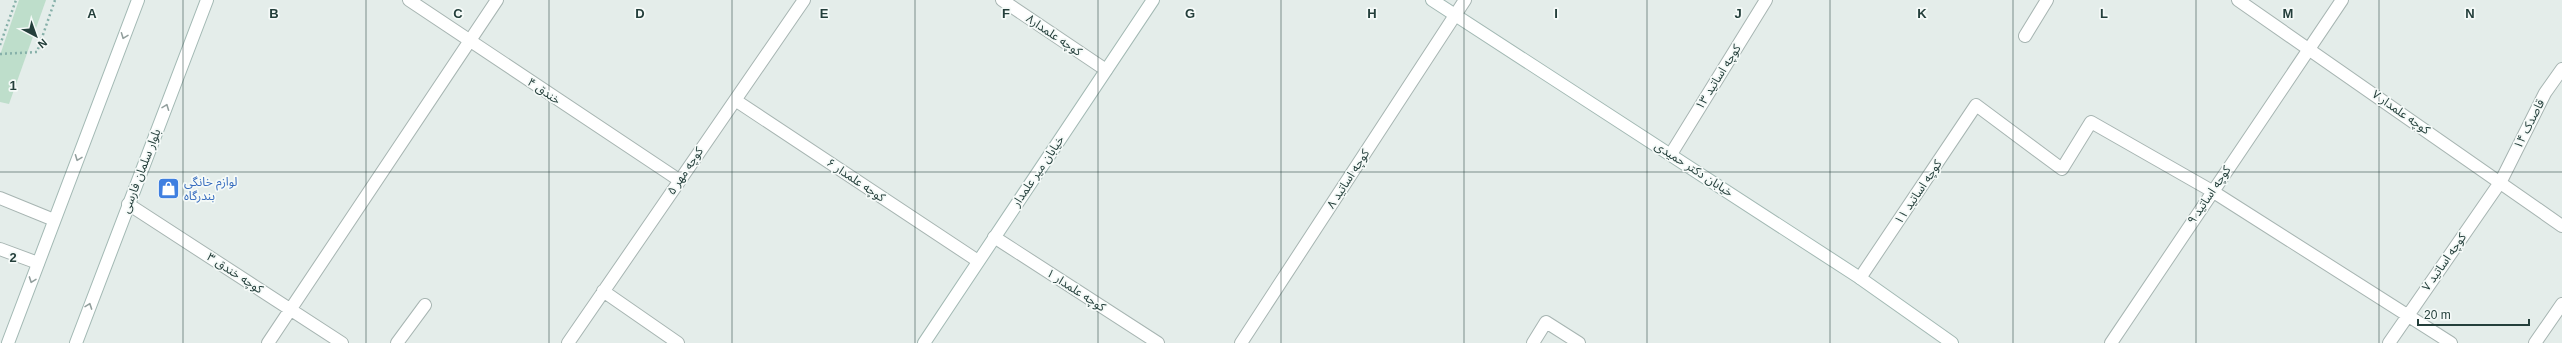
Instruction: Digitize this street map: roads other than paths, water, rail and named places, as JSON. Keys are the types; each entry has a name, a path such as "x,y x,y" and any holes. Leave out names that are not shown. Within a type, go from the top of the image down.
{"street":[{"path":"8,343 138,0"},
{"name":"بلوار سلمان فارسی","path":"76,343 207,0"},
{"name":"خندق ۴","path":"409,0 679,180"},
{"path":"268,343 289,309 497,0"},
{"name":"کوچه مهر ۵","path":"568,343 804,0"},
{"name":"کوچه علمدار۸","path":"1002,0 1106,70"},
{"name":"خیابان میر علمدار","path":"924,343 1153,0"},
{"name":"خیابان دکتر حمیدی","path":"1432,0 1860,278 1952,343"},
{"name":"کوچه اساتید ۸","path":"1241,343 1465,0"},
{"name":"کوچه اساتید ۱۳","path":"1671,154 1766,0"},
{"path":"2025,36 2047,0"},
{"name":"کوچه علمدار ۷","path":"2238,0 2311,49 2562,226"},
{"name":"کوچه اساتید ۹","path":"2111,343 2212,191 2311,49 2342,0"},
{"name":"قاصدک ۱۴","path":"2500,181 2545,93 2562,69"},
{"name":"کوچه علمدار ۶","path":"735,100 978,261"},
{"name":"کوچه اساتید ۱۱","path":"1860,278 1976,105 2062,169 2091,122 2212,191"},
{"name":"کوچه اساتید ۷","path":"2390,343 2500,181"},
{"path":"2212,191 2451,343"},
{"path":"0,198 54,220"},
{"name":"کوچه خندق ۳","path":"128,204 342,343"},
{"name":"کوچه علمدار ۱","path":"994,238 1158,343"},
{"path":"0,249 38,263"},
{"path":"603,291 678,343"},
{"path":"2536,343 2562,304"},
{"path":"397,343 425,305"},
{"path":"1533,343 1546,322 1579,343"}],"place":[{"name":"لوازم خانگی بندرگاه","path":"168,189"}]}
